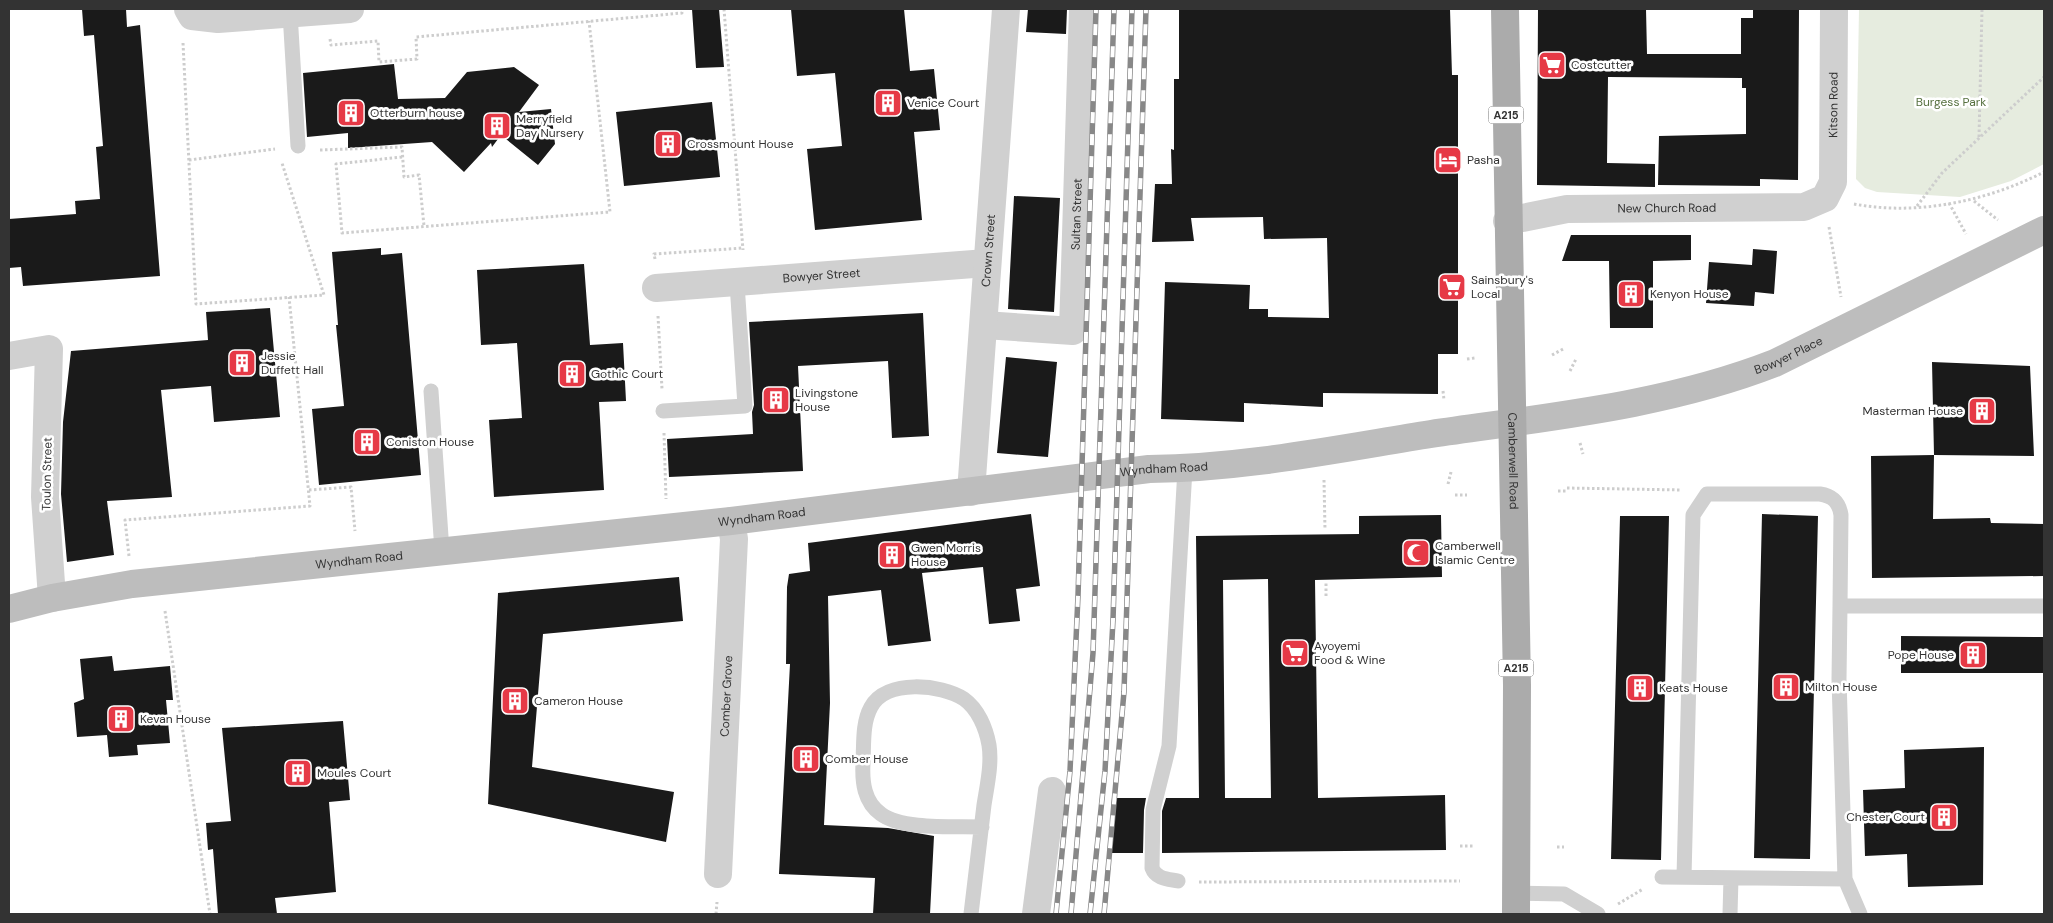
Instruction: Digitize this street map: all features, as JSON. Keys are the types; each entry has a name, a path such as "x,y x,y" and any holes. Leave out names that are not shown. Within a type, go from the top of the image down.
{"main road":[{"name":"Camberwell Road","path":"1505,9 1507,220 1513,422 1516,904"}],"street":[{"name":"Crown Street","path":"971,492 1006,9"},
{"name":"Sultan Street","path":"984,325 1073,331 1083,9"},
{"name":"Kitson Road","path":"1825,198 1833,182 1834,9"},
{"path":"190,13 218,19 338,10"},
{"name":"New Church Road","path":"1507,220 1567,210 1804,207 1825,198"},
{"name":"Bowyer Place","path":"1513,422 1642,401 1737,378 1828,337 2044,230"},
{"name":"Bowyer Street","path":"656,288 988,263"},
{"name":"Toulon Street","path":"9,356 49,348 45,497 52,598"},
{"name":"Wyndham Road","path":"9,609 52,598 132,584 731,521 1149,469 1264,462 1513,422"},
{"name":"Comber Grove","path":"718,874 734,538 731,521"},
{"path":"1036,914 1052,791"}],"lane":[{"path":"290,13 298,146"},
{"path":"663,411 746,406 741,283"},
{"path":"431,391 442,551"},
{"path":"1178,881 1154,874 1152,868 1153,810 1169,746 1185,468"},
{"path":"1684,878 1693,515 1707,494 1829,495 1836,501 1841,515 1839,679 1845,879 1860,914"},
{"path":"1840,606 2044,606"},
{"path":"971,914 982,827 988,775 989,746 982,720 965,700 943,689 912,687 886,692 871,706 864,730 862,781 868,800 881,814 900,823 982,827"},
{"path":"1662,877 1845,879"},
{"path":"1730,914 1731,878"},
{"path":"1516,904 1564,894 1598,914"}],"path":[{"path":"338,10 331,45 378,41 379,62 417,59 416,37 682,13 681,9"},
{"path":"724,9 741,283"},
{"path":"1979,137 1982,9"},
{"path":"190,13 183,36 196,304 324,295 277,149"},
{"path":"402,158 336,164 342,233 610,212 590,21"},
{"path":"1916,206 1942,173 2044,76"},
{"path":"189,160 298,146 310,150 402,147 404,177 419,175 424,226"},
{"path":"1842,303 1825,198 1882,209 1949,203 1973,200 2020,184 2044,172"},
{"path":"1949,203 1966,234"},
{"path":"132,584 125,520 310,506 289,297"},
{"path":"1552,355 1565,348"},
{"path":"1467,359 1475,358"},
{"path":"1570,371 1576,359"},
{"path":"1443,391 1444,400"},
{"path":"663,411 667,527"},
{"path":"1580,443 1583,454"},
{"path":"1324,452 1325,530"},
{"path":"1448,484 1451,472"},
{"path":"308,490 351,487 358,559"},
{"path":"1558,491 1567,489 1695,490 1707,494"},
{"path":"1455,495 1467,495"},
{"path":"160,581 210,914"},
{"path":"1326,581 1326,596"},
{"path":"1460,846 1474,846"},
{"path":"1557,847 1564,847"},
{"path":"1617,905 1662,877"},
{"path":"1178,881 1460,881"}],"green space":[{"name":"Burgess Park","path":"1859,9 2044,9 2044,164 2011,181 1960,197 1877,192 1865,188 1856,179"}],"building":[{"path":"82,9 126,9 127,27 140,25 160,276 23,286 21,267 9,268 9,219 76,214 75,201 100,199 96,147 103,146 94,35 84,36"},
{"path":"692,9 719,9 724,67 696,68"},
{"name":"Venice Court","path":"791,9 904,9 910,71 934,69 940,130 914,132 922,220 815,230 807,149 842,146 835,73 797,76"},
{"path":"1028,9 1067,9 1066,34 1026,32"},
{"path":"1179,9 1450,9 1452,75 1458,75 1458,354 1438,354 1438,394 1323,393 1323,407 1244,403 1244,422 1161,419 1165,282 1250,285 1249,309 1268,309 1268,317 1329,318 1327,238 1264,239 1263,217 1191,218 1194,241 1152,242 1155,184 1172,184 1171,149 1174,150 1174,79 1179,79"},
{"path":"1538,9 1646,9 1647,54 1741,54 1741,18 1753,18 1753,9 1799,9 1798,180 1760,179 1760,186 1658,185 1659,136 1746,134 1746,88 1742,88 1742,78 1608,77 1607,163 1655,164 1655,187 1537,185"},
{"path":"394,64 398,99 445,98 467,72 514,67 539,85 519,112 551,109 555,144 538,165 501,135 492,147 491,143 464,172 432,142 348,148 348,133 307,137 303,73"},
{"name":"Crossmount House","path":"712,102 720,177 624,186 616,112"},
{"path":"1014,196 1060,198 1054,312 1008,309"},
{"name":"Kenyon House","path":"1571,235 1691,235 1691,260 1653,261 1653,328 1610,328 1609,261 1562,261"},
{"path":"381,248 381,255 402,253 421,475 319,485 312,409 344,406 336,325 338,325 332,252"},
{"name":"Kenyon House","path":"1753,249 1777,251 1774,294 1755,292 1754,306 1706,303 1709,262 1752,265"},
{"name":"Gothic Court","path":"584,264 590,345 623,343 626,401 599,402 604,490 494,497 489,420 522,418 517,343 481,345 477,270"},
{"path":"270,308 280,417 214,422 211,386 161,390 172,497 107,501 114,555 67,562 61,494 63,422 71,351 208,340 206,312"},
{"name":"Livingstone House","path":"923,313 929,436 892,438 888,361 798,366 803,471 669,477 667,439 753,434 752,412 754,405 749,322"},
{"path":"1006,357 1057,362 1048,457 997,453"},
{"name":"Masterman House","path":"1932,362 2030,366 2034,456 1934,455"},
{"path":"1934,455 1933,519 1990,518 1991,523 2044,524 2044,576 1872,578 1871,456"},
{"path":"1031,514 1040,586 1016,589 1020,621 989,624 983,567 922,573 931,641 888,646 881,590 828,596 830,703 824,825 888,828 934,836 930,914 873,914 875,878 779,874 790,664 786,664 787,587 789,574 810,571 808,543"},
{"name":"Milton House","path":"1762,514 1818,516 1810,859 1754,858"},
{"path":"1441,515 1442,577 1315,580 1318,798 1445,795 1446,850 1162,853 1162,811 1166,798 1199,798 1196,536 1359,534 1359,516","holes":["1268,579 1271,798 1225,798 1223,580"]},
{"name":"Keats House","path":"1620,516 1669,516 1661,860 1611,859"},
{"name":"Cameron House","path":"679,577 683,621 543,634 532,767 674,792 666,842 488,804 498,593"},
{"name":"Pope House","path":"1901,636 2044,637 2044,673 1901,673"},
{"name":"Kevan House","path":"112,656 114,671 170,666 173,700 166,700 170,743 137,745 138,755 109,757 107,735 77,737 74,703 84,699 80,659"},
{"path":"343,721 350,800 329,802 336,892 275,898 277,914 218,914 213,849 208,850 206,823 231,821 222,728"},
{"name":"Chester Court","path":"1984,747 1983,885 1908,887 1907,854 1865,856 1863,790 1905,788 1904,750"},
{"path":"1112,798 1146,798 1143,853 1109,853"}],"railway":[{"path":"1056,914 1070,771 1078,596 1096,9"},
{"path":"1071,914 1093,653 1114,9"},
{"path":"1090,914 1105,771 1113,620 1132,9"},
{"path":"1104,914 1124,692 1146,9"}],"place":[{"name":"Costcutter","path":"1552,65"},
{"name":"Venice Court","path":"888,103"},
{"name":"Otterburn house","path":"351,113"},
{"name":"Merryfield Day Nursery","path":"497,126"},
{"name":"Crossmount House","path":"668,144"},
{"name":"Pasha","path":"1448,160"},
{"name":"Sainsbury's Local","path":"1452,287"},
{"name":"Kenyon House","path":"1631,294"},
{"name":"Jessie Duffett Hall","path":"242,363"},
{"name":"Gothic Court","path":"572,374"},
{"name":"Livingstone House","path":"776,400"},
{"name":"Masterman House","path":"1982,411"},
{"name":"Coniston House","path":"367,442"},
{"name":"Camberwell Islamic Centre","path":"1416,553"},
{"name":"Gwen Morris House","path":"892,555"},
{"name":"Ayoyemi Food & Wine","path":"1295,653"},
{"name":"Pope House","path":"1973,655"},
{"name":"Milton House","path":"1786,687"},
{"name":"Keats House","path":"1640,688"},
{"name":"Cameron House","path":"515,701"},
{"name":"Kevan House","path":"121,719"},
{"name":"Comber House","path":"806,759"},
{"name":"Moules Court","path":"298,773"},
{"name":"Chester Court","path":"1944,817"}]}
